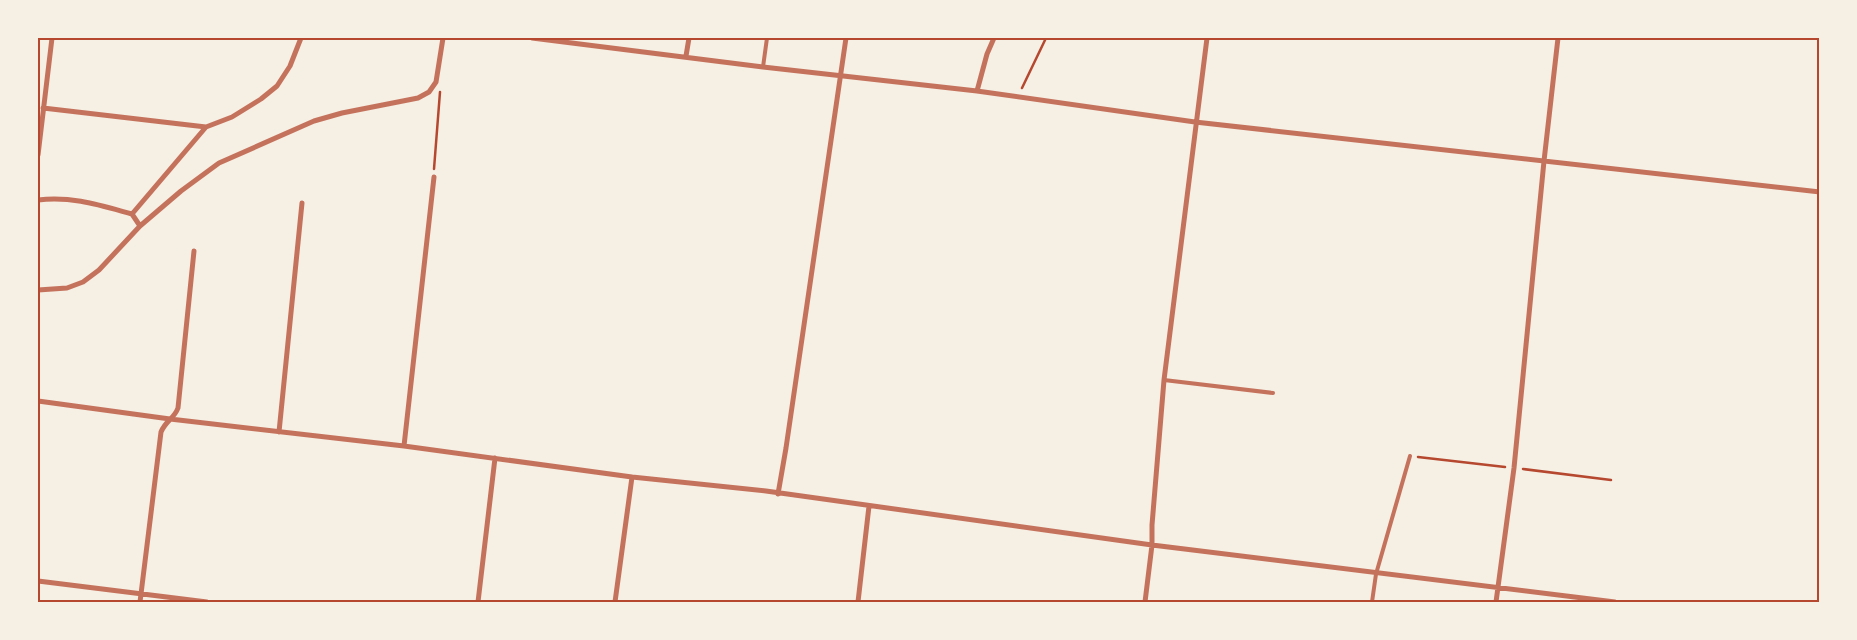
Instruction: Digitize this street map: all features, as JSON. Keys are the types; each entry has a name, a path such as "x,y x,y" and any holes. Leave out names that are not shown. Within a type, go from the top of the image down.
{"street":[{"path":"38,155 52,38"},
{"path":"43,108 206,127 232,117 261,99 277,86 290,66 301,38"},
{"path":"38,290 67,288 83,282 99,270 140,226 181,191 220,163 314,121 342,113 418,98 429,92 436,82 443,38"},
{"path":"532,38 977,91 1195,122 1820,192"},
{"path":"686,56 689,38"},
{"path":"778,494 846,38"},
{"path":"977,91 987,54 994,38"},
{"path":"1145,602 1152,545 1164,380 1207,38"},
{"path":"1496,602 1514,468 1558,38"},
{"path":"132,214 206,127"},
{"path":"404,446 434,178"},
{"path":"38,200 59,198 97,204 132,214 140,226"},
{"path":"279,432 302,202"},
{"path":"140,602 162,432 164,423 170,419 178,408 194,251"},
{"path":"38,401 778,494 1376,574 1615,602"},
{"path":"478,602 495,458"},
{"path":"615,602 632,477"},
{"path":"858,602 869,506"},
{"path":"38,581 207,602"}],"lane":[{"path":"763,67 767,38"},
{"path":"1164,380 1273,393"},
{"path":"1372,602 1376,574 1410,456"}],"path":[{"path":"1018,97 1046,38"},
{"path":"434,178 441,90 436,82"},
{"path":"1410,456 1611,480"}]}
